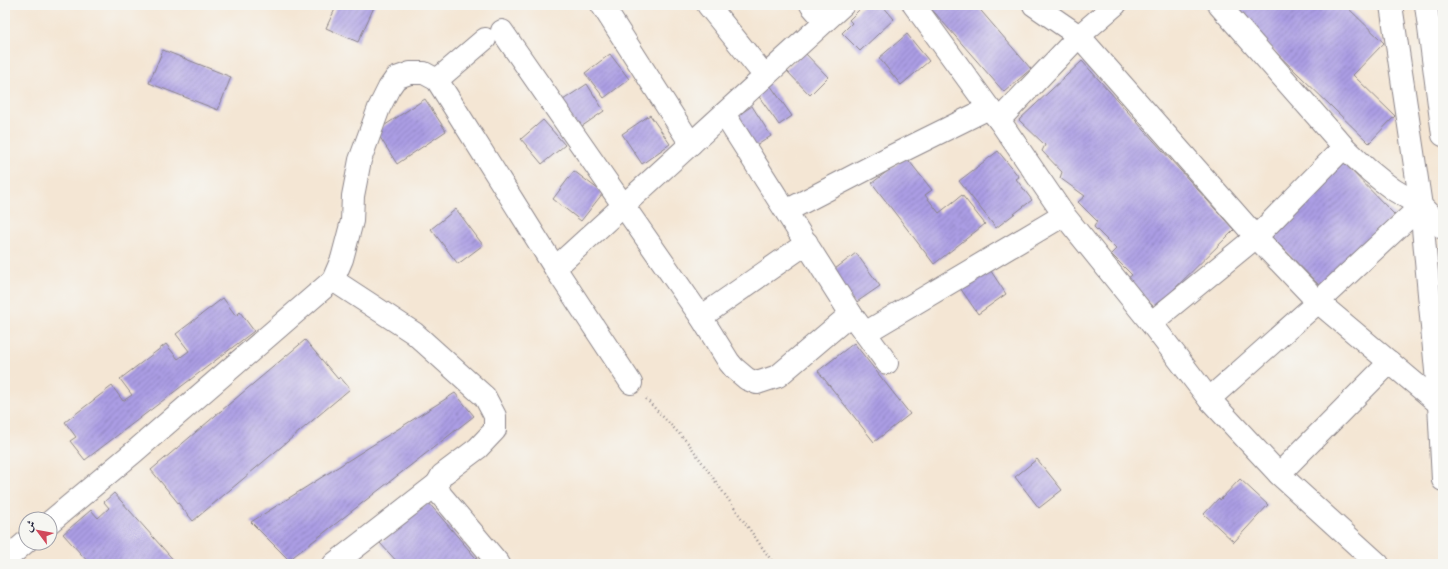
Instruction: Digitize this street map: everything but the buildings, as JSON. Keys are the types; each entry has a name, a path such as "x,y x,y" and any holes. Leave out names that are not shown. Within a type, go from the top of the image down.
{"street":[{"path":"602,5 691,144"},
{"path":"708,5 765,76"},
{"path":"811,5 825,21"},
{"path":"554,268 843,5"},
{"path":"914,5 994,114 1064,215 1151,323 1209,399 1279,474 1378,564"},
{"path":"1034,5 1079,36 1256,237 1318,302 1441,406"},
{"path":"786,211 892,156 994,114 1115,5"},
{"path":"1219,5 1344,147 1382,181 1394,190 1422,206 1443,228"},
{"path":"1391,5 1422,206 1441,406 1443,480"},
{"path":"1426,5 1443,135"},
{"path":"437,80 494,35 623,206 701,317 729,362 747,379 757,383 778,376 851,314"},
{"path":"58,515 134,452 333,280 342,259 352,221 353,196 360,160 379,108 396,78 410,73 424,73 437,80 554,268 631,383"},
{"path":"724,114 851,314 887,363"},
{"path":"1151,323 1256,237 1344,147"},
{"path":"1209,399 1318,302 1422,206"},
{"path":"865,333 1064,215"},
{"path":"701,317 807,243"},
{"path":"333,280 414,333 486,397 495,416 495,430 478,448 442,475 437,484 334,564"},
{"path":"1279,474 1390,362"},
{"path":"437,484 440,494 499,564"},
{"path":"5,560 18,549"}],"path":[{"path":"631,383 689,444 774,564"}]}
